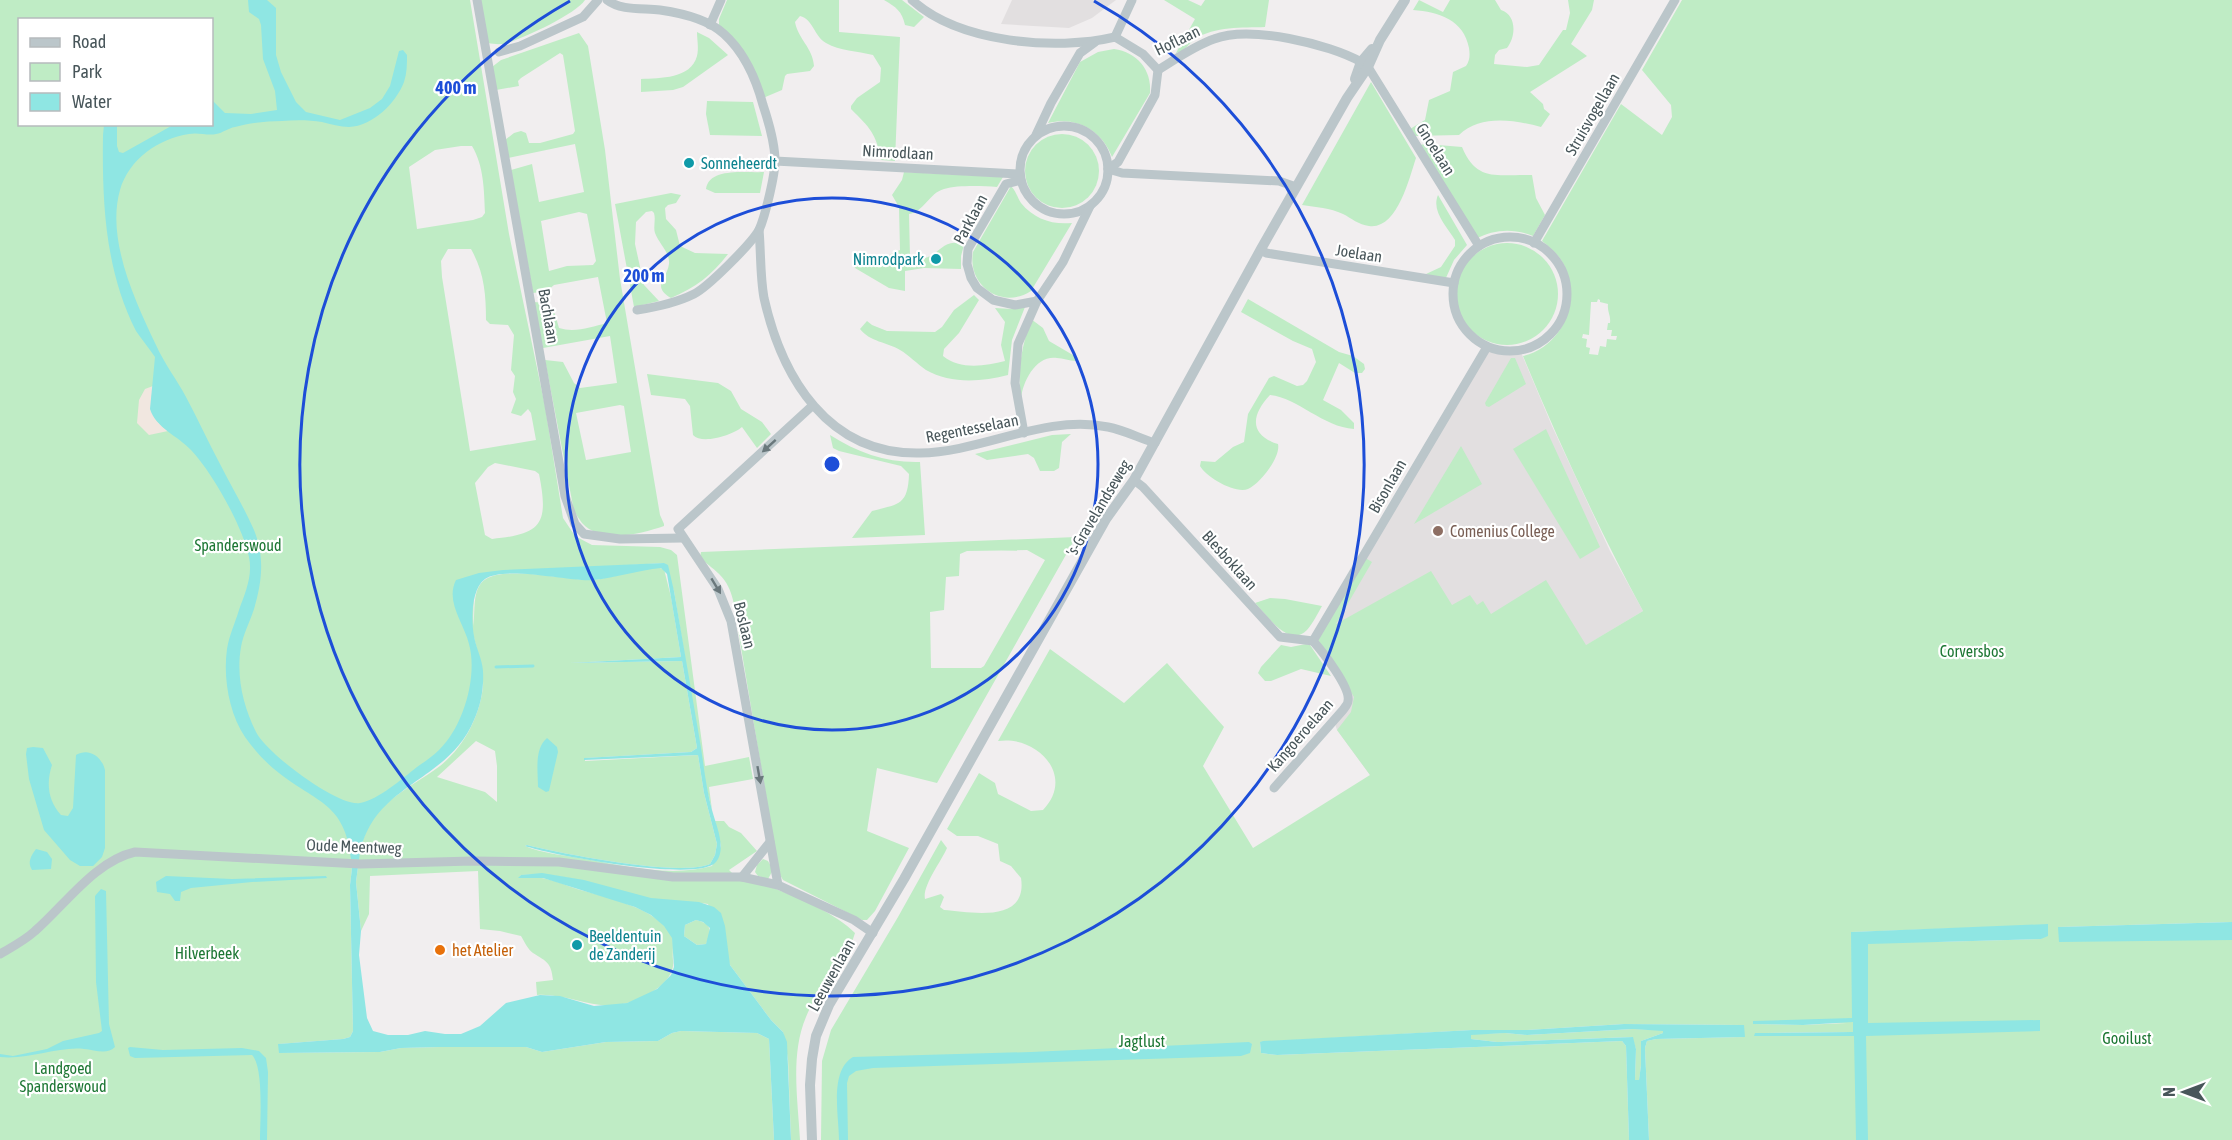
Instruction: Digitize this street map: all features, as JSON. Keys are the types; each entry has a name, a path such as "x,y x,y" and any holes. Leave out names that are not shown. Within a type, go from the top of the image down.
{"street":[{"name":"Bachlaan","path":"477,0 565,496 575,524 584,534 620,539 683,538"},
{"path":"499,52 520,46 583,17 598,0"},
{"path":"607,0 620,7 662,10 687,15 723,33 738,50 756,80 772,135 775,161 771,188 759,230 735,257 696,293 664,305 637,310"},
{"path":"710,25 721,0"},
{"path":"912,0 944,20 971,31 1048,44 1095,42 1115,37 1132,0"},
{"name":"'s-Gravelandseweg","path":"873,933 1106,519 1134,480 1296,187 1365,65 1405,0"},
{"name":"Struisvogellaan","path":"1534,243 1676,0"},
{"name":"Hoflaan","path":"1115,37 1143,54 1158,70 1216,38 1246,34 1308,42 1333,48 1365,65"},
{"path":"1090,206 1070,213 1048,212 1026,194 1020,177 1021,159 1026,146 1035,135 1080,53 1095,42"},
{"name":"Gnoelaan","path":"1365,65 1479,246"},
{"path":"1108,169 1118,162 1155,95 1158,70"},
{"path":"1024,433 1015,383 1018,344 1037,301 1063,262 1090,206 1102,193 1108,169 1105,153 1096,139 1083,129 1066,125 1050,127 1035,135"},
{"name":"Nimrodlaan","path":"775,161 1020,177"},
{"path":"1108,169 1122,173 1279,181 1296,187"},
{"name":"Parklaan","path":"1020,177 1006,184 968,249 967,264 971,279 977,288 993,300 1015,305 1037,301"},
{"name":"Regentesselaan","path":"759,230 764,295 772,330 784,359 812,406 854,439 888,451 921,453 956,449 1057,426 1082,424 1107,427 1155,443"},
{"path":"1506,237 1520,238 1534,243 1552,257 1564,278 1567,294 1564,309 1558,324 1548,336 1535,345 1520,350 1500,351 1471,336 1459,321 1453,302 1454,283 1467,256 1479,246 1506,237"},
{"name":"Joelaan","path":"1261,249 1266,253 1454,283"},
{"name":"Bisonlaan","path":"1313,641 1487,346"},
{"path":"683,538 678,529 812,406"},
{"name":"Blesboklaan","path":"1134,480 1143,487 1280,637 1313,641"},
{"name":"Boslaan","path":"683,538 718,589 731,621 778,885"},
{"name":"Kangoeroelaan","path":"1274,788 1344,710 1349,700 1347,689 1321,649 1313,641"},
{"path":"742,877 770,842"},
{"name":"Oude Meentweg","path":"0,954 34,932 102,867 124,855 135,852 360,864 473,861 559,862 673,877 742,877 778,885 854,920 873,933"},
{"name":"Leeuwenlaan","path":"812,1140 810,1085 816,1036 829,1005 853,962 873,933"}],"shaded area":[{"path":"1012,0 1116,0 1092,18 1069,28 1001,24"},
{"path":"1487,347 1500,351 1520,350 1552,426 1610,551 1643,611 1370,775 1337,730 1334,721 1349,700 1313,641"}],"green space":[{"path":"0,0 470,0 509,234 545,406 563,518 575,536 592,545 660,547 671,550 677,555 705,766 749,757 753,779 709,787 712,810 706,786 674,591 664,563 494,573 474,582 473,626 478,588 486,579 496,575 522,574 592,580 638,569 656,567 664,569 681,657 570,663 682,661 697,748 691,752 585,758 585,761 698,755 704,793 717,844 710,864 673,868 620,863 525,846 552,854 628,867 662,871 696,869 712,866 721,846 715,821 724,821 729,827 741,833 757,851 729,870 734,875 745,881 776,889 807,902 829,913 855,933 852,942 815,998 801,1032 796,1078 800,1140 791,1140 788,1059 783,1032 771,1020 730,965 708,904 653,899 571,878 521,875 519,878 546,879 630,905 656,919 666,927 673,943 673,968 665,982 658,988 635,1001 616,1005 593,1004 537,995 536,982 553,980 551,969 545,961 531,952 521,936 480,929 478,871 370,876 369,914 361,931 356,882 358,867 352,868 350,885 353,1031 350,1037 343,1039 279,1044 279,1053 380,1052 401,1048 440,1047 526,1047 542,1052 606,1042 658,1041 681,1031 757,1033 769,1039 774,1140 0,1140","holes":["472,146 481,170 484,187 485,213 482,217 417,229 409,167 435,150","448,249 471,249 479,266 483,283 486,320 490,324 508,325 514,335 511,370 515,376 513,392 516,399 511,413 521,416 528,409 531,413 536,440 470,451 441,261","495,463 535,471 539,474 543,505 542,515 531,529 522,534 492,539 485,535 475,483 488,467","473,632 481,665 483,686 478,708 469,730 449,758 389,801 379,812 370,824 360,855 360,840 376,807 461,738 478,664","476,741 495,751 497,802 485,792 437,777"]},
{"path":"480,0 585,0 580,6 549,25 515,40 499,44 488,43"},
{"path":"727,0 839,0 839,32 900,37 895,161 881,160 877,143 871,132 851,109 857,98 880,82 881,68 873,55 831,46 822,40 808,20 800,16 795,22 811,54 814,66 810,71 787,74 782,90 763,98 719,25 719,19"},
{"path":"884,0 902,0 924,17 914,27 905,25 898,10"},
{"path":"1164,0 1188,0 1201,6 1205,0 1269,0 1265,27 1229,28 1211,32 1195,39 1185,49 1176,53 1195,19"},
{"path":"1419,0 1443,12 1450,0 1495,0 1501,10 1510,16 1513,32 1507,48 1499,50 1495,55 1494,64 1527,67 1539,65 1563,30 1566,30 1570,13 1568,0 1594,0 1592,10 1571,44 1587,56 1530,92 1550,114 1541,127 1520,122 1487,121 1467,128 1459,135 1414,136 1410,129 1425,120 1429,100 1450,91 1453,72 1466,66 1470,55 1466,38 1456,24 1432,13 1413,10"},
{"name":"Corversbos","path":"1682,0 2232,0 2232,922 2058,927 2232,931 2232,1140 1649,1140 1645,1048 1647,1041 1744,1037 1744,1025 1624,1024 1260,1042 1261,1053 1277,1055 1622,1041 1626,1046 1629,1140 821,1140 822,1061 831,1030 941,840 947,848 929,881 925,899 941,894 944,897 940,907 944,910 982,913 1007,909 1016,903 1021,893 1021,878 1011,866 1000,861 998,844 978,836 957,836 947,829 979,773 995,783 998,794 1031,811 1043,810 1052,797 1055,784 1054,772 1048,760 1026,744 998,741 1050,649 1124,703 1167,663 1224,727 1203,766 1253,848 1370,775 1337,730 1351,712 1354,697 1318,640 1362,556 1372,562 1336,624 1431,571 1452,605 1470,595 1477,605 1483,601 1491,614 1546,580 1586,645 1643,611 1580,485 1523,356 1537,351 1548,343 1565,321 1571,293 1569,279 1560,258 1542,241 1621,104 1662,135 1672,117 1671,105 1642,70","holes":["1598,299 1608,304 1610,323 1608,323 1607,330 1612,330 1611,336 1617,336 1616,340 1607,339 1606,347 1600,346 1598,355 1589,354 1590,348 1586,347 1587,339 1582,338 1583,334 1589,335 1591,302 1597,302","2048,925 2041,939 1936,942 1851,932","1754,1021 1847,1023 1803,1025 1754,1024","1847,1032 1847,1036 1755,1036 1755,1033"]},
{"path":"697,32 709,38 728,55 683,87 641,92 641,79 674,76 694,64 698,53"},
{"path":"579,33 588,46 605,150 620,279 660,515 664,526 633,534 610,535 590,529 582,523 574,511 545,360 563,362 574,383 580,388 617,383 610,336 543,348 534,302 545,303 555,314 559,328 577,330 607,323 598,277 554,285 547,291 533,293 511,170 532,164 539,202 584,192 575,144 508,158 505,140 521,131 526,133 529,143 540,143 573,134 575,131 563,55 560,53 521,78 518,81 519,86 496,90 492,67 501,60","holes":["579,212 587,214 596,261 593,265 567,266 549,271 541,221","624,406 631,452 586,460 576,413"]},
{"path":"1114,49 1130,54 1141,63 1146,70 1150,93 1112,157 1102,139 1087,127 1068,122 1048,123 1080,62 1098,52"},
{"path":"1371,82 1416,158 1405,190 1394,212 1379,225 1369,226 1333,210 1302,205"},
{"path":"707,101 753,102 762,136 710,135 706,114"},
{"path":"1062,134 1076,137 1088,145 1096,157 1099,171 1096,185 1088,197 1076,205 1062,208 1048,205 1036,197 1028,185 1025,171 1028,157 1036,145 1048,137"},
{"path":"1419,145 1462,147 1474,166 1490,174 1532,175 1536,198 1545,215 1533,236 1504,231 1475,239"},
{"path":"764,172 760,193 715,193 706,189 714,177 721,174"},
{"path":"904,172 1003,177 997,187 963,186 944,189 934,194 919,210 909,214 910,257 920,259 927,257 949,243 964,245 961,269 924,268 905,271 905,291 889,288 853,265 878,260 900,250 899,207 892,195 902,180"},
{"path":"1011,186 1026,209 1038,217 1051,222 1072,223 1031,291 1009,298 998,296 981,284 975,275 973,252"},
{"path":"671,193 681,195 676,203 665,208 666,219 676,230 680,246 695,253 728,254 702,280 671,298 665,294 661,286 668,269 668,256 655,233 654,213 646,212 636,222 635,244 644,285 659,301 634,307 615,204"},
{"path":"1438,195 1467,245 1454,260 1445,280 1426,274 1441,267 1455,246 1455,240 1438,213 1436,201"},
{"path":"1507,243 1527,247 1543,258 1554,274 1558,294 1554,314 1543,330 1527,341 1507,345 1487,341 1471,330 1460,314 1456,294 1460,274 1471,258 1487,247"},
{"path":"974,295 979,300 959,333 944,349 943,356 965,365 1005,361 1001,345 1005,322 995,308 1025,307 1012,340 1008,375 977,380 955,380 935,375 895,347 869,337 860,329 867,321 887,331 935,332 942,327 954,310"},
{"path":"1248,299 1339,352 1353,356 1364,364 1365,369 1362,373 1355,373 1339,363 1323,400 1341,410 1354,423 1354,429 1332,423 1291,401 1270,395 1259,410 1256,424 1262,435 1278,444 1276,456 1269,470 1258,482 1242,490 1229,487 1214,479 1200,466 1201,461 1215,462 1233,447 1244,442 1248,414 1269,378 1274,376 1297,386 1303,385 1316,362 1312,349 1241,312"},
{"path":"1031,319 1043,328 1049,341 1078,358 1076,361 1050,358 1037,365 1028,377 1021,398 1021,358"},
{"path":"1511,358 1515,358 1526,384 1489,407 1486,406 1485,403"},
{"path":"647,374 718,383 731,391 741,409 762,422 771,434 757,448 742,427 718,438 697,438 693,435 690,406 685,399 651,395"},
{"path":"1546,429 1600,547 1580,559 1513,449"},
{"path":"1071,434 1062,442 1059,468 1054,471 1040,471 1034,458 1028,454 987,460 975,454 1052,435"},
{"path":"830,435 873,456 896,461 920,462 925,535 852,538 872,511 895,505 904,498 909,474 901,466 839,451 833,448"},
{"path":"1461,446 1482,484 1414,524"},
{"path":"1076,537 937,783 877,768 867,831 909,848 875,911 867,920 862,920 783,880 779,873 733,600 725,581 700,558 701,552","holes":["1027,550 1045,560 984,666 981,668 931,668 930,612 944,610 946,577 959,576 960,554 967,551"]},
{"path":"1270,598 1322,606 1307,630 1300,635 1293,635 1279,628 1255,603"},
{"path":"1281,645 1291,647 1310,645 1331,676 1301,669 1271,681 1265,681 1258,673"},
{"path":"763,859 768,861 773,870 768,879 758,876 755,872 757,865"},
{"path":"696,920 705,923 709,928 706,944 697,945 684,936 685,925"},
{"path":"1633,1029 1664,1030 1663,1033 1641,1041 1639,1081 1635,1080 1636,1049 1632,1037 1497,1042 1471,1039 1471,1034 1527,1035"}],"sand":[{"path":"153,386 152,412 157,421 168,431 149,435 137,423 139,400 145,389"}],"water":[{"path":"248,0 267,0 276,8 276,55 281,72 296,102 306,112 340,120 370,108 382,99 390,86 399,51 403,50 407,55 406,75 400,90 382,112 367,122 349,127 313,121 270,121 232,128 216,134 192,134 166,140 146,152 138,160 124,179 120,190 117,229 120,249 132,290 159,352 190,405 246,513 260,550 259,589 242,642 239,669 244,701 256,732 273,753 304,777 336,797 360,803 375,798 436,753 448,740 461,715 470,686 471,657 467,636 454,604 453,588 456,580 479,573 503,570 664,563 668,565 674,591 708,790 720,837 721,850 716,862 704,868 655,869 592,861 525,846 620,863 673,868 710,864 715,855 717,844 704,793 698,755 584,760 584,758 691,752 697,748 682,661 570,663 681,657 667,574 661,568 594,580 522,574 495,575 485,579 477,590 472,614 474,636 483,671 480,702 474,720 462,742 446,758 393,799 377,815 366,835 359,860 351,859 348,840 336,815 270,765 239,728 228,695 226,660 229,639 248,584 249,557 234,516 208,472 186,445 162,427 150,409 155,357 136,331 126,308 112,260 103,185 103,135 104,126 117,126 117,146 119,152 123,153 171,126 213,126 213,101 225,113 251,114 277,110 275,91 263,59 261,25 259,19 249,12"},
{"path":"547,738 557,747 558,752 549,791 546,792 538,787 537,767 540,748"},
{"path":"27,748 43,748 52,765 49,792 53,804 61,815 68,816 73,808 76,755 86,752 98,757 101,761 105,770 105,848 102,857 93,866 80,866 70,860 44,830 29,779 26,754"},
{"path":"36,849 47,852 52,859 51,869 32,870 30,862"},
{"path":"358,867 356,882 361,931 359,955 367,1018 373,1031 388,1035 408,1035 425,1031 461,1034 480,1026 506,1003 540,995 560,996 594,1006 627,1003 657,989 671,975 674,967 672,938 664,926 651,915 635,907 543,878 518,878 521,875 542,873 584,880 651,898 699,902 714,907 721,913 725,926 730,965 771,1020 783,1032 787,1042 791,1140 774,1140 769,1039 757,1033 681,1031 658,1041 606,1042 542,1052 526,1047 440,1047 401,1048 380,1052 279,1053 278,1044 343,1039 350,1037 353,1031 350,885 352,868","holes":["696,920 710,928 706,944 697,945 684,936 685,925"]},
{"path":"166,876 232,879 326,876 327,878 191,888 181,892 180,901 175,901 170,894 157,892 156,882"},
{"path":"101,889 106,891 109,1024 115,1047 105,1051 64,1049 22,1057 0,1057 0,1054 13,1056 47,1049 63,1041 102,1031 96,982 95,896"},
{"path":"2232,922 2232,940 2059,942 2058,927"},
{"path":"2048,924 2048,936 2041,939 1868,944 1868,1023 2040,1020 2040,1031 1866,1036 1868,1140 1856,1140 1854,1036 1754,1036 1755,1033 1853,1032 1853,1022 1803,1025 1753,1024 1753,1021 1852,1018 1851,932"},
{"path":"1624,1024 1744,1025 1745,1037 1647,1041 1645,1048 1649,1140 1629,1140 1626,1046 1622,1041 1277,1055 1261,1053 1260,1042 1472,1030 1527,1030","holes":["1633,1029 1663,1031 1663,1033 1641,1041 1639,1080 1635,1080 1636,1049 1633,1037 1497,1042 1471,1039 1471,1035 1505,1033 1527,1035"]},
{"path":"1249,1042 1252,1044 1250,1053 1241,1056 873,1068 856,1071 849,1076 847,1083 848,1140 839,1140 838,1083 841,1072 853,1057"},
{"path":"128,1048 163,1050 242,1048 259,1051 266,1058 268,1072 267,1140 260,1140 260,1082 256,1061 252,1055 135,1058 130,1056"}],"waterway":[{"path":"496,667 533,666"}],"place":[{"name":"Sonneheerdt","path":"689,163"},
{"name":"Nimrodpark","path":"936,259"},
{"name":"Comenius College","path":"1438,531"},
{"name":"Beeldentuin de Zanderij","path":"577,945"},
{"name":"het Atelier","path":"440,950"}],"park label":[{"name":"Spanderswoud","path":"238,545"},
{"name":"Hilverbeek","path":"207,953"},
{"name":"Gooilust","path":"2127,1038"},
{"name":"Jagtlust","path":"1142,1041"},
{"name":"Landgoed Spanderswoud","path":"63,1077"}]}
